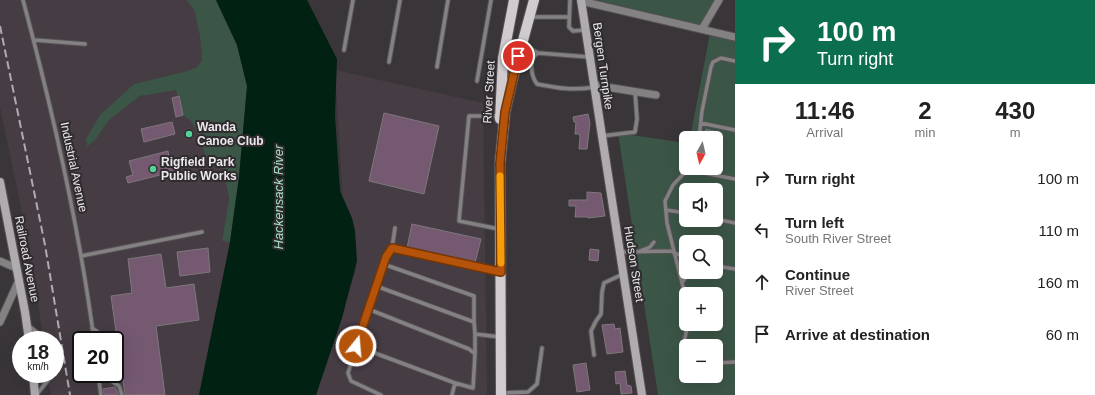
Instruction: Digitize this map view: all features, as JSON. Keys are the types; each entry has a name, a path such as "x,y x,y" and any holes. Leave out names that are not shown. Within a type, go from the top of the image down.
{"main road":[{"name":"River Street","path":"502,114 503,58 514,0"},
{"name":"River Street","path":"502,114 534,0"},
{"name":"Bergen Turnpike","path":"579,0 586,30 602,136"},
{"path":"501,394 500,163 502,114"},
{"name":"Hudson Street","path":"602,136 642,395"},
{"name":"Railroad Avenue","path":"0,182 19,280 27,331"},
{"path":"34,383 36,395"}],"street":[{"path":"579,0 735,37"},
{"path":"702,29 719,0"},
{"path":"594,86 656,95"},
{"path":"0,261 16,268"},
{"path":"0,322 19,280"}],"lane":[{"name":"Industrial Avenue","path":"23,0 63,162 81,256 92,331"},
{"path":"344,50 353,0"},
{"path":"389,62 400,0"},
{"path":"437,67 448,0"},
{"path":"476,81 491,0"},
{"path":"570,0 569,27 572,31 586,30"},
{"path":"529,17 569,17"},
{"path":"34,40 85,44"},
{"path":"522,44 538,52 590,57"},
{"path":"538,52 535,55 531,70 532,77 536,84 576,90 594,86"},
{"path":"700,131 702,111 712,65 721,58 735,61"},
{"path":"602,136 635,132 637,119 635,91"},
{"path":"500,229 459,221 469,116 502,114"},
{"path":"701,124 735,130"},
{"path":"683,175 668,191 666,198 666,210 673,252 683,287"},
{"path":"717,175 735,179"},
{"path":"666,210 679,212"},
{"path":"723,220 735,223"},
{"path":"381,395 351,381 348,373 383,264 392,248 395,228"},
{"path":"81,256 202,232"},
{"path":"637,252 650,247 654,242"},
{"path":"392,248 501,272"},
{"path":"620,252 673,252 679,254"},
{"path":"356,346 455,383 473,388 475,354 474,296 383,264"},
{"path":"723,267 735,269"},
{"path":"594,355 591,331 601,314 604,283 623,274"},
{"path":"682,283 685,279"},
{"path":"376,286 474,322"},
{"path":"368,308 469,350 475,354"},
{"path":"26,323 35,331"},
{"path":"92,328 96,331"},
{"path":"475,334 501,337"},
{"path":"501,394 528,392 537,384 542,348"},
{"path":"723,363 735,362"},
{"path":"36,395 46,383"},
{"path":"99,383 101,395"},
{"path":"116,383 120,386 122,395"},
{"path":"452,395 455,383"}],"shaded area":[{"path":"0,0 186,0 194,9 200,37 202,60 197,67 187,71 134,84 86,139 87,147 96,139 109,120 140,96 190,87 221,159 229,198 222,241 230,242 199,395 51,395 49,383 64,383 64,331 42,331 33,265 0,107"},
{"path":"186,0 216,0 237,45 247,86 239,177 230,242 222,241 229,198 221,160 208,162 197,131 191,121 183,115 176,90 140,96 109,120 96,139 87,147 86,139 100,115 134,84 187,71 197,67 202,60 200,37 194,9"},
{"path":"597,0 719,0 704,26"},
{"path":"711,28 735,33 735,395 658,395 618,133 679,142 679,175 723,175 723,131 691,131"},
{"path":"335,70 483,103 487,395 316,395 356,269 343,203"}],"water":[{"name":"Hackensack River","path":"216,0 307,0 337,59 335,116 340,191 352,218 355,231 357,261 342,318 316,395 199,395 230,242 239,177 247,86 237,45"}],"building":[{"path":"179,96 183,115 176,117 172,98"},
{"path":"384,113 439,126 424,194 369,181"},
{"path":"588,114 590,123 587,149 579,149 580,137 579,134 575,134 576,122 574,122 573,117"},
{"path":"172,122 175,134 144,142 141,129"},
{"name":"Rigfield Park Public Works","path":"168,151 171,166 175,166 176,171 128,183 126,177 133,175 129,161"},
{"path":"587,192 601,193 605,216 588,218 575,217 576,206 569,206 569,200 587,200"},
{"path":"412,224 481,239 475,263 407,248"},
{"path":"208,248 210,272 180,276 177,252"},
{"path":"590,249 599,250 598,261 589,260"},
{"path":"161,254 166,288 194,284 199,320 156,326 165,395 125,395 123,383 124,331 116,331 111,296 132,293 128,259"},
{"path":"614,324 615,329 620,328 623,352 607,354 602,325"},
{"path":"586,363 590,390 577,392 573,365"},
{"path":"625,371 627,385 631,386 632,393 621,394 620,383 616,384 615,372"},
{"path":"115,387 119,395 104,395 103,389"}],"railway":[{"path":"0,26 45,245 70,395"}],"slow traffic":[{"path":"500,176 501,263"}],"place":[{"name":"Wanda Canoe Club","path":"189,134"},
{"name":"Rigfield Park Public Works","path":"153,169"}],"route":[{"path":"356,346 386,257 392,248 501,272 500,163 502,136 505,112 518,56"}]}
